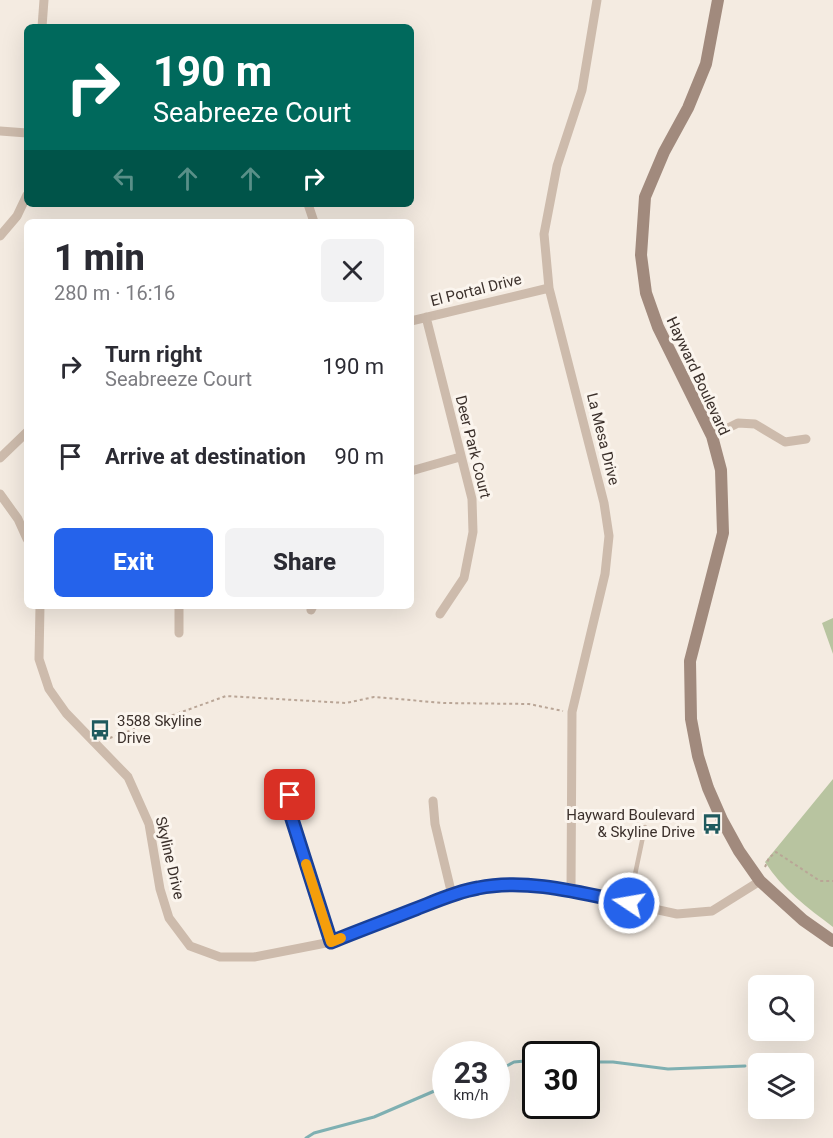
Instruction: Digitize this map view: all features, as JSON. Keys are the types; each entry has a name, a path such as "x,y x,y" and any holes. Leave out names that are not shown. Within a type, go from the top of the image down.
{"main road":[{"name":"Hayward Boulevard","path":"718,0 706,64 688,108 664,152 645,196 641,255 646,293 658,327 712,435 721,470 723,533 690,661 691,719 698,756 708,788 739,851 760,881 803,920 833,941"}],"street":[{"path":"42,24 44,0"},
{"name":"La Mesa Drive","path":"571,891 572,712 605,574 609,536 604,503 549,288 544,234 557,166 582,90 597,0"},
{"path":"0,131 24,133"},
{"path":"0,236 17,216 24,201"},
{"name":"El Portal Drive","path":"414,320 549,288"},
{"name":"Deer Park Court","path":"426,317 472,499 473,532 464,578 440,614"},
{"path":"712,435 738,423 755,424 785,442 806,440"},
{"path":"0,458 24,435"},
{"path":"414,470 460,457"},
{"path":"0,494 18,519 24,532"},
{"name":"Skyline Drive","path":"40,609 39,659 49,689 66,713 129,777 149,824 160,889 169,918 190,946 220,957 254,957 331,942 452,895 479,887 518,886 571,891 677,914 712,910 760,881"},
{"path":"179,609 179,633"},
{"path":"290,795 291,816 331,942"},
{"path":"433,801 435,824 452,895"}],"lane":[{"path":"629,903 645,827"}],"path":[{"path":"96,742 226,696 346,703 374,697 444,703 529,704 572,712"},
{"path":"760,881 769,858 776,852 820,881 833,881"}],"green space":[{"path":"833,618 833,654 822,623"},
{"path":"833,779 833,927 787,889 765,862"}],"waterway":[{"path":"510,1064 522,1061"},
{"path":"600,1062 668,1069 745,1066"},
{"path":"306,1138 314,1133 374,1117 432,1092"}],"slow traffic":[{"path":"306,864 331,942 341,938"}],"place":[{"name":"3588 Skyline Drive","path":"100,730"},
{"name":"Hayward Boulevard & Skyline Drive","path":"712,824"}],"route":[{"path":"290,795 291,816 331,942 452,895 479,887 536,887 571,891 629,903"}]}
